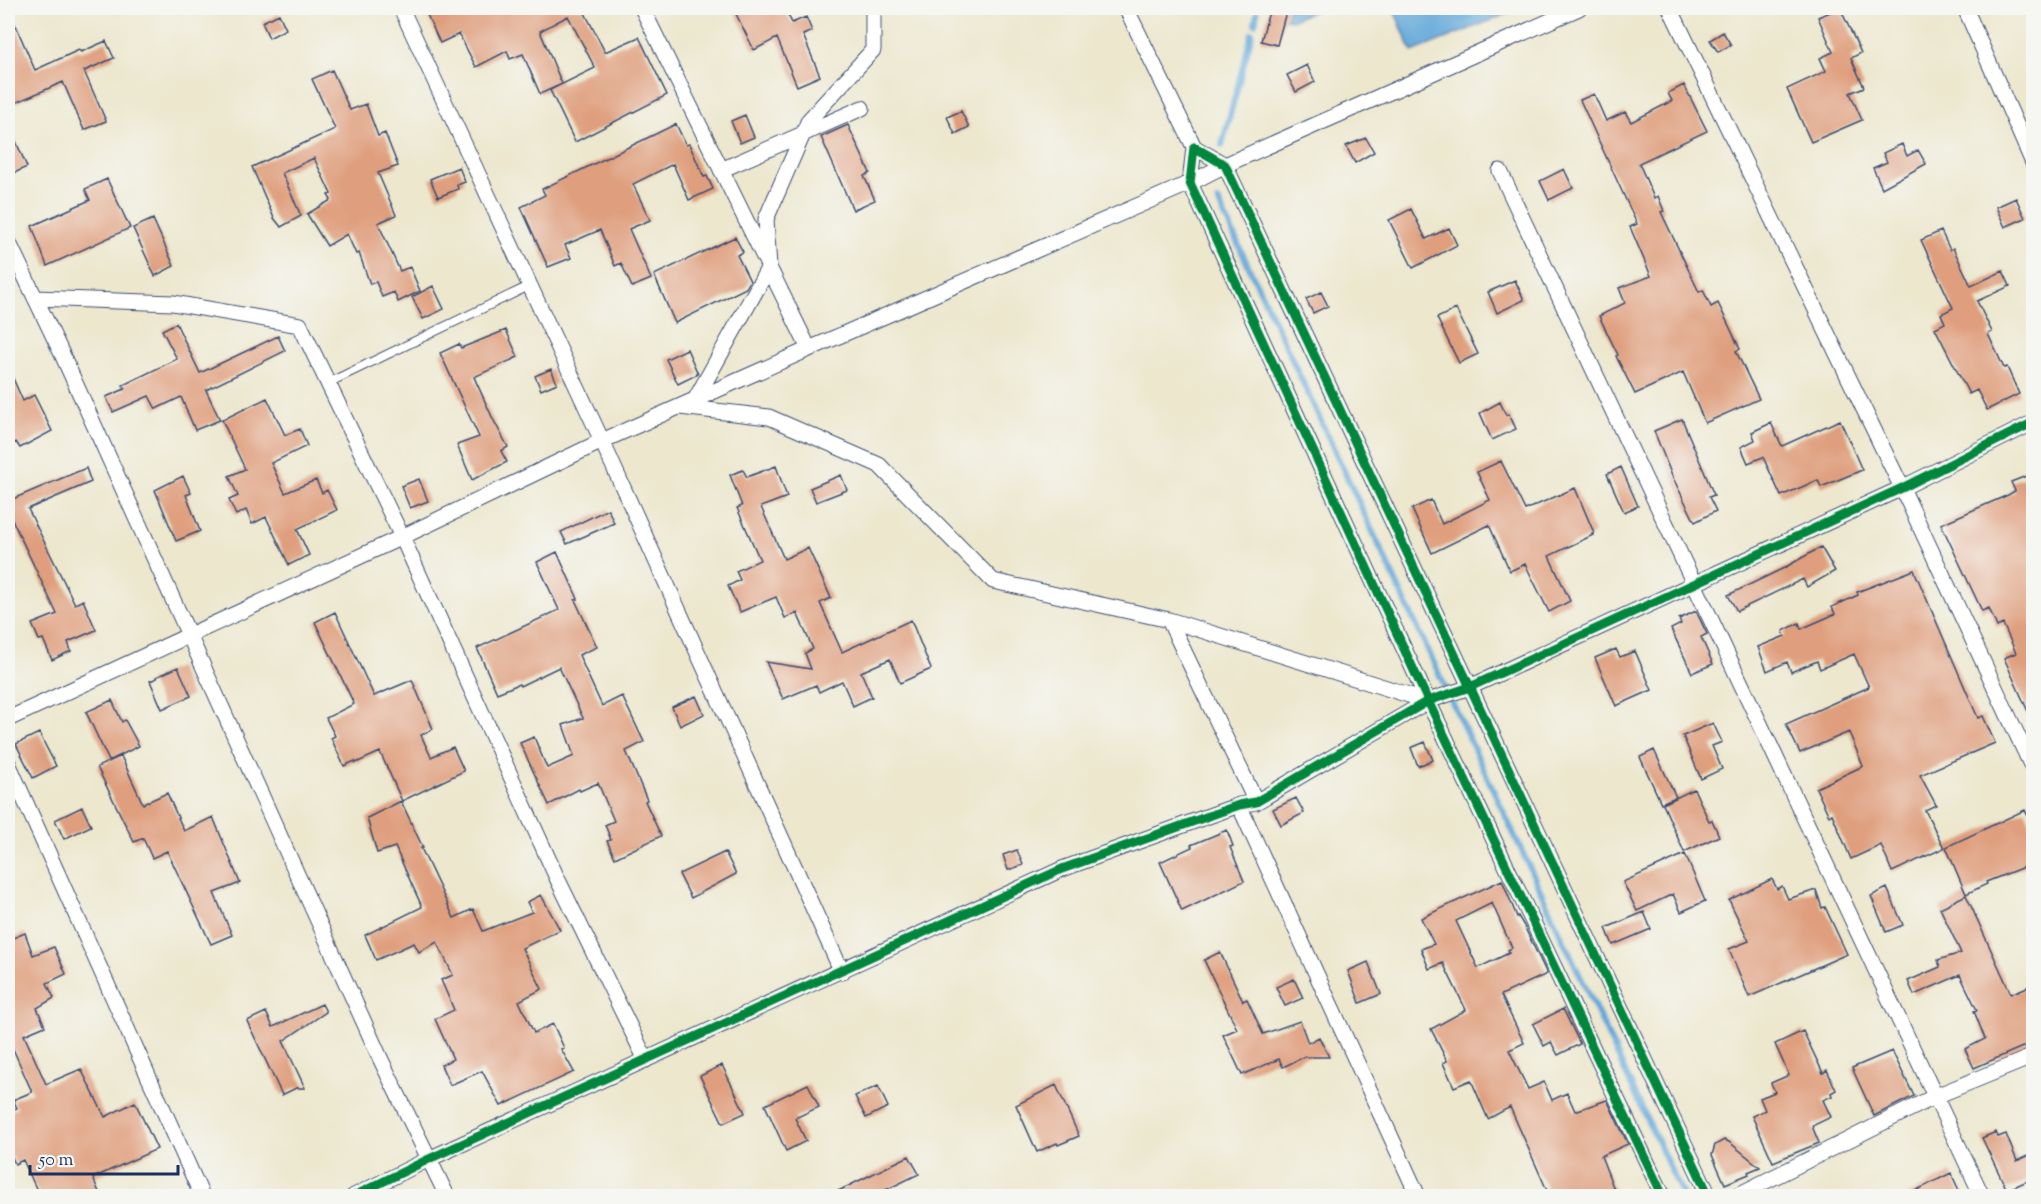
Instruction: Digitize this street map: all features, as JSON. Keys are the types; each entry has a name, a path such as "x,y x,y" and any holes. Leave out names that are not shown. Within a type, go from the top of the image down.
{"street":[{"path":"401,8 602,441 842,972"},
{"path":"642,8 809,349"},
{"path":"695,400 769,267 766,219 809,120 873,50 873,12 871,8"},
{"path":"1126,8 1194,147 1190,183 1433,699 1663,1197"},
{"path":"8,719 402,537 602,441 1190,183 1225,165 1579,8"},
{"path":"1670,8 1902,488 2034,771"},
{"path":"1965,8 2034,165"},
{"path":"721,170 862,108"},
{"path":"1194,147 1225,165 1466,688 1709,1197"},
{"path":"1500,171 1982,1197"},
{"path":"8,241 62,354 381,1060 447,1197"},
{"path":"35,298 173,303 300,325 402,537 557,878 646,1060"},
{"path":"680,406 769,417 879,465 993,581 1169,620 1433,699"},
{"path":"354,1197 429,1159 842,972 1062,869 1239,805 1256,802 1433,699 1466,688 1902,488 2034,422"},
{"path":"1169,620 1256,802"},
{"path":"8,763 202,1197"},
{"path":"1239,805 1418,1197"},
{"path":"1736,1197 1936,1096 2034,1056"}],"lane":[{"path":"328,382 529,286"}],"water":[{"path":"1289,8 1323,8 1291,20 1286,19"},
{"path":"1393,8 1522,8 1412,52"}],"building":[{"path":"8,8 35,70 79,50 81,52 106,41 114,58 84,71 106,121 84,130 63,82 8,106"},
{"path":"424,8 586,8 583,9 605,52 639,37 667,95 575,142 550,90 595,68 568,16 540,31 562,84 540,94 523,54 510,59 507,51 476,67 459,34 440,43"},
{"path":"733,8 785,8 792,23 806,17 812,31 803,35 820,76 797,86 777,38 754,50"},
{"path":"1270,8 1287,8 1277,45 1261,41"},
{"path":"1840,8 1861,53 1851,58 1864,87 1850,93 1862,120 1811,142 1787,89 1826,71 1820,58 1833,52 1818,17"},
{"path":"279,14 286,29 269,38 262,22"},
{"path":"1723,32 1731,45 1718,52 1710,40"},
{"path":"1307,65 1315,82 1296,92 1287,75"},
{"path":"332,70 350,110 366,104 378,136 385,133 398,166 378,173 396,215 378,223 400,271 410,267 420,291 398,302 394,292 382,297 376,282 370,284 359,253 356,254 347,234 327,246 307,214 331,200 328,195 331,194 314,158 282,173 301,216 281,227 274,218 252,167 335,129 312,79"},
{"path":"1684,85 1707,131 1639,163 1654,198 1658,196 1664,211 1661,212 1699,292 1703,290 1711,307 1718,303 1740,349 1736,351 1759,399 1705,423 1683,372 1635,394 1599,316 1625,303 1619,288 1651,276 1630,227 1637,224 1580,100 1594,94 1606,121 1625,112 1631,122 1672,101 1668,93"},
{"path":"961,111 969,127 955,134 947,117"},
{"path":"745,115 754,137 740,143 731,121"},
{"path":"8,123 27,167 8,176"},
{"path":"676,124 686,145 689,144 704,177 707,176 713,189 689,200 673,164 633,184 650,220 629,229 651,279 632,287 621,263 615,266 600,230 565,245 571,258 548,267 521,207 545,195 542,189"},
{"path":"848,125 870,173 864,176 875,200 853,210 821,137"},
{"path":"1366,138 1374,152 1355,163 1346,146"},
{"path":"1902,144 1907,156 1918,150 1926,164 1882,188 1873,168 1887,162 1883,153"},
{"path":"459,167 465,182 457,185 458,189 438,197 430,179"},
{"path":"1564,169 1573,188 1549,200 1540,181"},
{"path":"107,179 130,228 47,266 32,226 90,200 85,189"},
{"path":"2016,198 2025,218 2005,227 1996,207"},
{"path":"1411,209 1426,239 1449,228 1457,245 1413,268 1389,220"},
{"path":"153,219 174,266 155,276 133,228"},
{"path":"1941,231 1950,250 1953,248 1971,286 2003,271 2010,286 1977,301 1992,332 1988,334 2019,394 1987,410 1977,390 1969,394 1935,328 1945,323 1941,314 1953,308 1921,240"},
{"path":"735,237 743,252 737,255 750,281 746,288 675,323 654,275"},
{"path":"1515,280 1524,300 1497,313 1488,292"},
{"path":"433,286 444,309 423,319 412,297"},
{"path":"1321,292 1328,306 1313,313 1306,299"},
{"path":"1456,309 1478,354 1459,363 1437,318"},
{"path":"176,323 200,373 278,336 285,351 206,390 220,420 195,430 181,397 156,409 149,396 113,412 106,397 125,389 123,385 177,359 162,330"},
{"path":"506,330 518,357 474,377 508,447 501,451 507,462 472,480 457,445 479,437 440,353 459,344 461,348"},
{"path":"687,349 698,374 678,384 666,359"},
{"path":"8,367 23,401 34,395 52,431 20,448 16,442 8,447"},
{"path":"551,369 557,383 541,390 535,376"},
{"path":"267,398 285,435 300,429 307,446 271,463 285,493 316,480 322,493 327,490 337,510 297,529 309,555 289,565 266,517 252,524 246,510 236,515 229,500 238,496 229,476 245,469 222,420"},
{"path":"1500,402 1516,429 1492,440 1480,413"},
{"path":"1682,419 1714,495 1709,497 1716,511 1695,522 1672,476 1654,431"},
{"path":"1840,420 1862,470 1821,487 1818,480 1781,496 1763,457 1748,463 1741,447 1755,440 1752,432 1771,423 1782,446"},
{"path":"1501,461 1525,510 1575,488 1594,533 1549,556 1570,601 1549,612 1525,564 1510,571 1489,525 1432,553 1412,509 1431,500 1442,524 1490,500 1477,472"},
{"path":"776,466 787,497 761,507 784,559 808,548 831,598 820,603 842,652 911,620 931,669 900,683 890,659 861,672 872,697 853,706 842,681 819,692 816,685 783,699 766,662 811,669 805,653 813,649 797,613 785,618 776,597 740,612 728,586 740,580 736,571 760,560 737,508 742,506 730,475 743,470 747,477"},
{"path":"1621,467 1638,506 1624,512 1607,474"},
{"path":"86,468 91,482 28,509 75,604 83,600 96,630 68,642 71,651 52,660 43,639 39,640 32,624 57,614 8,511 8,501"},
{"path":"841,475 847,490 816,502 810,488"},
{"path":"2029,475 2034,485 2034,725 2004,658 2016,653 2003,624 1997,627 1989,608 1982,611 1941,524 2008,495 2015,491 2011,482"},
{"path":"183,476 191,493 186,495 200,531 176,541 155,490"},
{"path":"419,479 428,501 410,508 401,486"},
{"path":"608,509 614,523 567,544 561,532"},
{"path":"1821,547 1835,571 1807,587 1803,579 1737,611 1728,595"},
{"path":"557,552 578,599 575,600 597,647 579,655 585,669 602,706 622,696 644,742 626,751 661,836 615,858 607,841 611,840 605,825 614,821 598,783 580,791 579,789 549,805 520,743 534,737 547,768 574,756 563,725 583,718 559,667 520,686 519,684 497,693 477,648 559,610 537,562"},
{"path":"1914,570 1978,718 1983,716 1995,743 1920,775 1936,805 1925,810 1944,848 1892,872 1881,845 1851,859 1832,814 1829,816 1816,788 1863,766 1849,732 1800,753 1786,724 1869,687 1854,654 1820,669 1817,661 1791,672 1787,662 1767,671 1758,647 1785,636 1783,631 1799,623 1801,629 1835,614 1832,607 1858,595 1857,592"},
{"path":"1696,611 1707,634 1701,637 1713,664 1692,673 1671,629 1681,624 1679,619"},
{"path":"335,612 374,696 412,680 433,729 421,735 431,757 453,747 464,771 402,801 380,752 344,766 331,738 335,736 326,718 354,704 315,622"},
{"path":"1616,649 1620,657 1635,651 1652,690 1616,706 1595,658"},
{"path":"178,667 191,696 162,709 150,681"},
{"path":"696,696 704,714 680,726 672,707"},
{"path":"112,700 122,722 125,720 139,746 109,761 86,712"},
{"path":"1713,723 1722,742 1712,746 1722,769 1701,779 1683,736"},
{"path":"39,733 56,766 33,778 16,744"},
{"path":"1425,742 1433,760 1418,766 1411,748"},
{"path":"1654,750 1676,797 1661,803 1640,757"},
{"path":"121,756 143,804 167,793 184,831 213,817 240,883 214,893 232,935 211,944 167,851 152,858 143,838 134,842 97,767"},
{"path":"1694,789 1719,836 1684,852 1663,804"},
{"path":"1296,798 1304,813 1281,825 1273,809"},
{"path":"401,801 454,918 473,909 483,931 532,912 527,902 541,895 560,930 522,948 542,989 519,1001 534,1033 553,1024 564,1048 561,1049 574,1072 501,1106 482,1071 450,1085 441,1065 453,1059 435,1019 454,1010 441,980 453,975 437,942 419,952 414,943 376,960 365,935 422,907 395,847 377,853 367,818"},
{"path":"82,807 91,826 64,839 55,820"},
{"path":"2025,810 2034,830 2034,863 1986,882 1987,884 1966,894 1946,847"},
{"path":"1227,830 1233,846 1230,847 1244,881 1182,911 1160,862 1192,847 1191,845"},
{"path":"1017,850 1023,865 1008,870 1003,855"},
{"path":"725,852 736,874 691,898 679,874"},
{"path":"1685,854 1705,901 1681,912 1673,894 1637,911 1623,882"},
{"path":"1772,879 1777,889 1782,886 1788,899 1816,890 1822,908 1825,907 1847,954 1749,997 1729,949 1749,941 1729,900"},
{"path":"1502,880 1517,917 1524,926 1547,974 1501,995 1524,1043 1509,1050 1528,1089 1544,1082 1552,1100 1567,1093 1575,1111 1607,1100 1628,1144 1601,1156 1617,1197 1550,1197 1510,1107 1488,1119 1471,1080 1454,1087 1443,1063 1447,1061 1431,1029 1466,1010 1443,963 1429,969 1421,949 1434,944 1421,918","holes":["1492,903 1512,948 1508,950 1509,953 1478,968 1456,921"]},
{"path":"1887,888 1903,925 1886,932 1871,896"},
{"path":"1966,895 2011,994 2034,984 2034,1042 1974,1068 1965,1049 1985,1039 1974,1011 1977,1010 1960,975 1914,995 1908,981 1940,967 1938,960 1961,953 1940,908"},
{"path":"1644,912 1651,929 1613,945 1606,928"},
{"path":"25,933 33,955 54,947 66,974 47,983 54,998 37,1008 45,1026 24,1035 46,1084 81,1069 105,1117 135,1102 157,1149 93,1178 101,1197 40,1197 23,1160 15,1164 8,1148 8,1112 17,1108 13,1100 32,1092 10,1042 8,1043 8,940"},
{"path":"1220,952 1243,1001 1247,999 1263,1034 1300,1021 1308,1043 1319,1037 1329,1057 1304,1057 1283,1067 1279,1059 1242,1075 1223,1035 1237,1029 1204,960"},
{"path":"1368,962 1381,994 1360,1003 1348,971"},
{"path":"1294,979 1303,998 1285,1006 1276,987"},
{"path":"322,1004 326,1012 283,1041 305,1088 296,1088 282,1095 247,1021 266,1012 273,1027"},
{"path":"1563,1009 1580,1044 1558,1055 1551,1042 1544,1046 1533,1024"},
{"path":"1803,1031 1823,1073 1827,1070 1836,1090 1831,1093 1832,1096 1823,1100 1831,1117 1812,1126 1819,1143 1773,1162 1752,1116 1765,1110 1760,1098 1775,1092 1771,1083 1789,1075 1775,1044"},
{"path":"1892,1051 1914,1096 1874,1116 1852,1068"},
{"path":"722,1065 745,1113 723,1123 700,1076"},
{"path":"808,1084 819,1107 795,1118 806,1141 786,1151 765,1105"},
{"path":"1056,1085 1079,1136 1037,1152 1016,1105"},
{"path":"878,1086 888,1107 866,1118 855,1096"},
{"path":"1996,1132 1998,1137 2006,1134 2017,1161 2034,1153 2034,1178 2007,1190 1982,1138"},
{"path":"1724,1140 1760,1167 1725,1184 1712,1155 1715,1145"},
{"path":"909,1156 919,1174 871,1197 826,1197"},
{"path":"1951,1173 1962,1197 1903,1197"}],"waterway":[{"path":"1255,23 1257,13"},
{"path":"1222,145 1252,33"},
{"path":"1218,201 1683,1196"}],"cycle path":[{"path":"1663,1196 1428,701 1190,183 1194,147 1225,165 1709,1196"},
{"path":"354,1196 429,1159 1062,869 1239,805 1256,802 1428,701 1470,687 1902,488 2034,422"}]}
